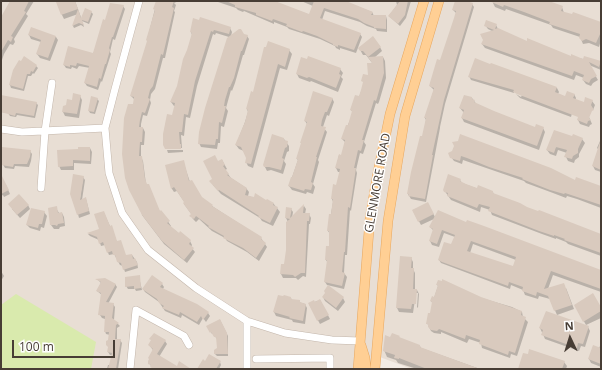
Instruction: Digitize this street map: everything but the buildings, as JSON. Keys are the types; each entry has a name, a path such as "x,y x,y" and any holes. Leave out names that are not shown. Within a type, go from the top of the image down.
{"main road":[{"name":"GLENMORE ROAD","path":"358,369 370,218 377,177 390,114 424,1"},
{"name":"GLENMORE ROAD","path":"375,369 388,222 405,116 439,1"},
{"path":"360,341 365,358 366,369"}],"street":[{"path":"139,1 106,128 110,173 122,213 148,250 196,288 247,321 285,333 332,340 360,341"},
{"path":"41,188 45,131 52,84"},
{"path":"1,129 22,132 106,128"},
{"path":"130,369 136,310 184,336 189,345"},
{"path":"247,321 248,369"},
{"path":"256,359 330,358 330,369"}],"shaded area":[{"path":"1,1 601,1 601,369 412,369 377,356 373,369 1,369"}],"green space":[{"path":"16,294 96,342 91,369 1,369 1,305"}]}
